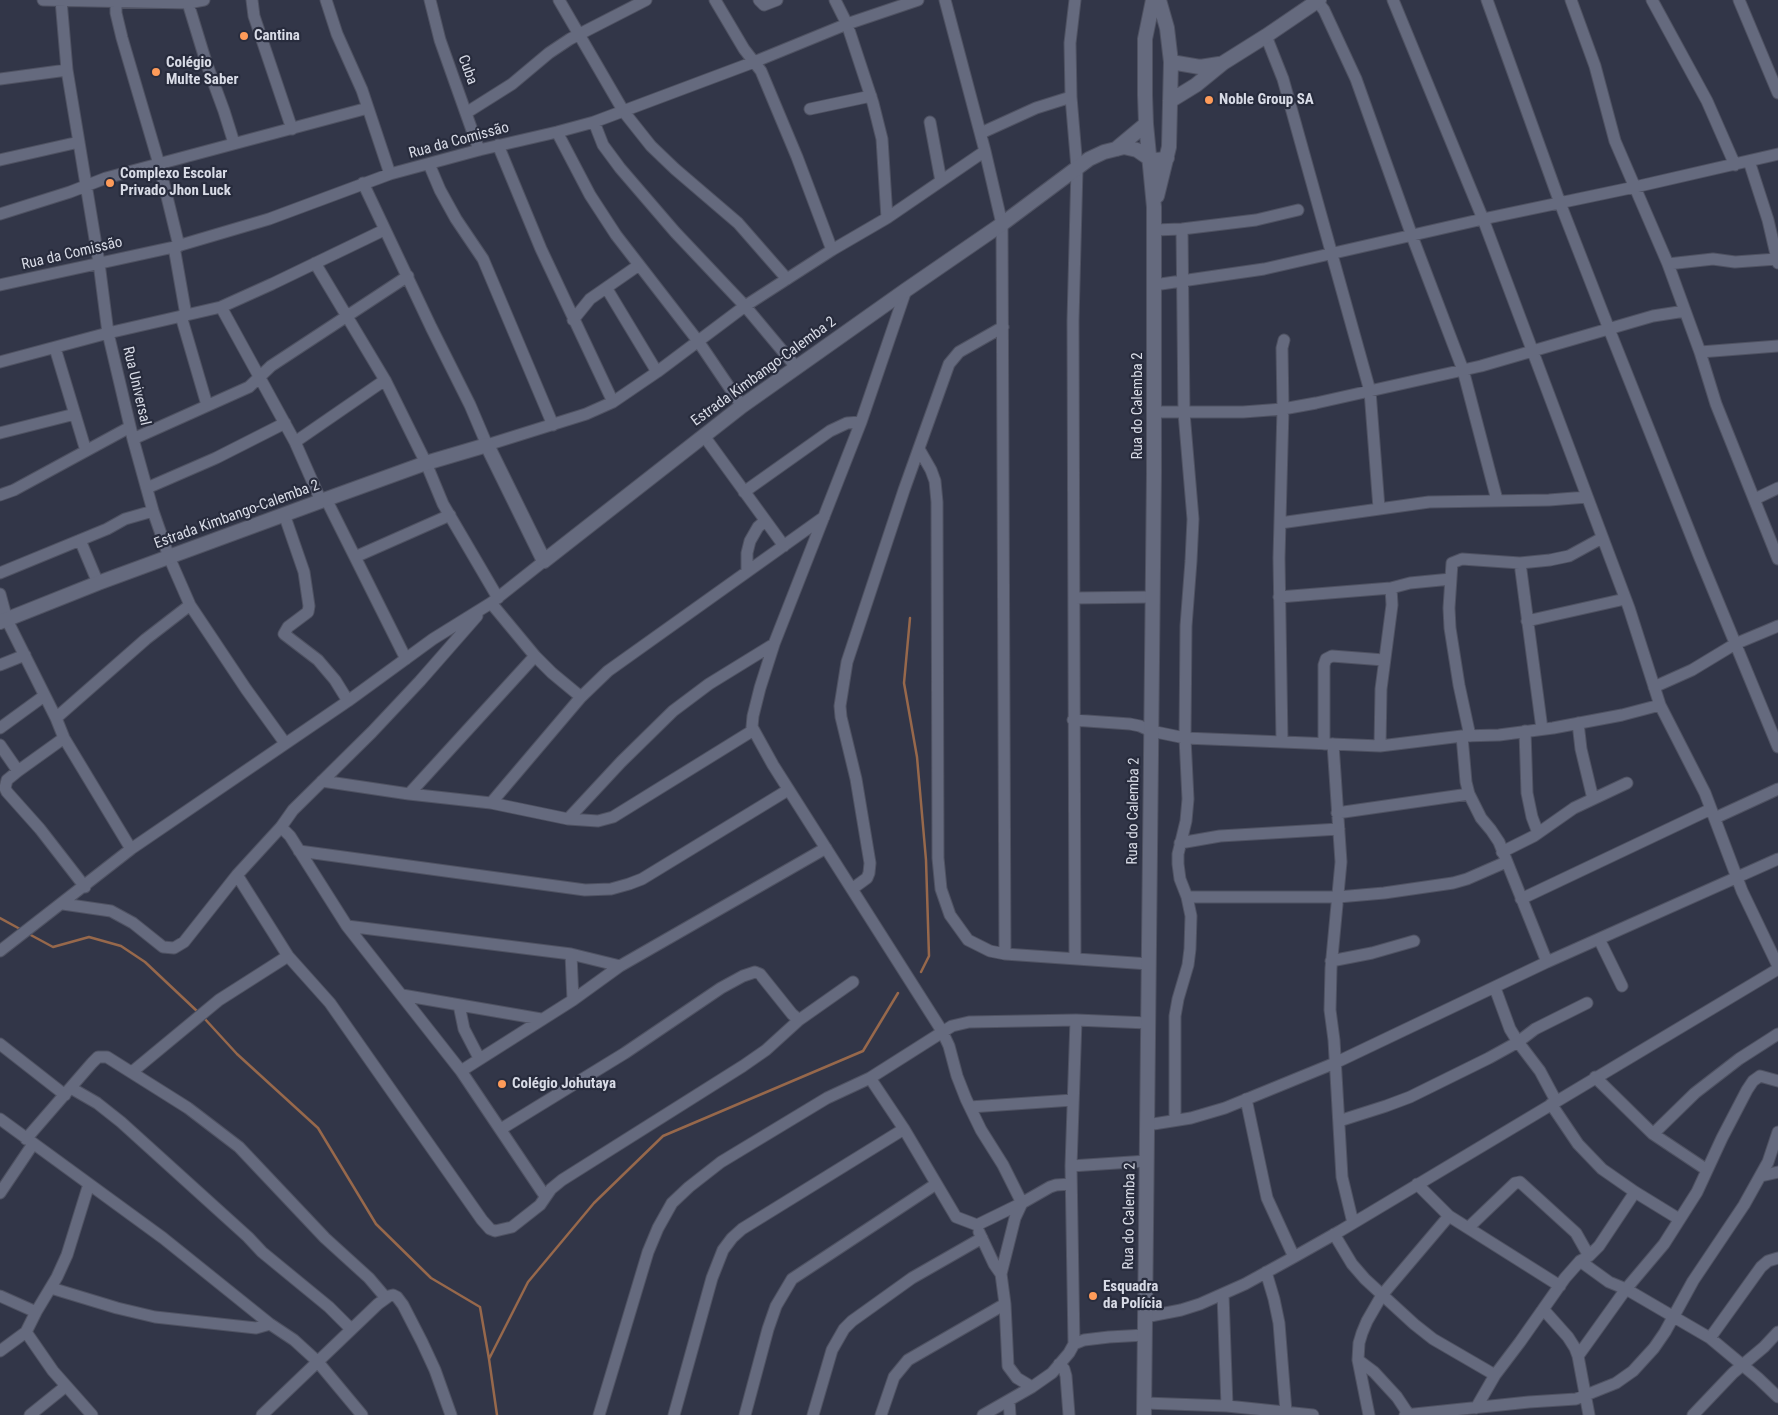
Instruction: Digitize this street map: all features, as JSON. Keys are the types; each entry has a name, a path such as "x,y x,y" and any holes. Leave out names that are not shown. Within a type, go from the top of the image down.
{"main road":[{"name":"Rua do Calemba 2","path":"1144,1409 1154,412 1154,207 1146,124 1146,39 1153,0"},
{"name":"Rua do Calemba 2","path":"1154,207 1169,147 1171,62 1168,37 1159,0"},
{"path":"1170,101 1196,85 1222,64 1318,1"},
{"path":"1146,39 1158,36 1168,37"},
{"path":"1171,62 1200,67 1222,64"},
{"path":"1116,149 1146,124"},
{"path":"1116,149 1128,148 1142,153 1150,159 1167,158"},
{"name":"Estrada Kimbango-Calemba 2","path":"544,561 796,366 1002,224 1089,159 1116,149"},
{"path":"487,446 544,561"},
{"name":"Estrada Kimbango-Calemba 2","path":"4,621 98,583 284,514 426,463 487,446"}],"street":[{"path":"43,0 188,3 204,0"},
{"name":"Rua Universal","path":"61,0 67,70 99,263 108,333 133,439 153,511 169,557 190,605 246,689 285,743"},
{"path":"252,0 254,16 292,129"},
{"path":"326,0 337,34 362,90 390,174"},
{"path":"558,0 624,112 657,152 738,223 787,280"},
{"path":"466,113 512,84 549,53 570,39 646,0"},
{"path":"715,0 744,49 763,76 797,157 832,250"},
{"path":"759,0 764,5 777,0"},
{"path":"835,0 847,24 871,96 882,139 887,218"},
{"name":"Rua da Comissão","path":"0,285 177,246 269,219 390,174 594,122 754,62 847,24 918,0"},
{"path":"945,0 985,151 1002,224 1005,954"},
{"path":"1075,0 1070,43 1071,97 1077,168 1073,321 1075,958"},
{"path":"1145,1317 1181,1310 1223,1294 1294,1257 1778,968 1748,906 1701,786 1660,705 1625,599 1533,350 1483,219 1393,0"},
{"path":"1487,0 1560,203 1609,329 1778,747"},
{"path":"1571,0 1594,66 1615,141 1668,264 1700,352 1716,404 1778,559"},
{"path":"1652,0 1707,101 1735,165"},
{"path":"1738,0 1778,93"},
{"name":"Cuba","path":"433,1 440,40 479,150"},
{"path":"1318,1 1356,79 1412,236 1463,370 1497,500"},
{"path":"116,2 118,25 159,164 177,246 184,315 207,406"},
{"path":"188,3 234,143"},
{"path":"1266,36 1282,79 1370,391 1379,508"},
{"path":"0,78 67,70"},
{"path":"810,109 871,96"},
{"path":"980,133 1036,108 1071,97"},
{"path":"0,214 70,192 106,178 368,108"},
{"path":"594,122 603,145 620,168 674,232 745,306 796,366"},
{"path":"930,122 941,181"},
{"path":"557,132 590,195 616,235 698,341 742,406"},
{"path":"0,160 79,142"},
{"path":"498,145 541,249 613,402"},
{"name":"Estrada Kimbango-Calemba 2","path":"487,446 553,425 613,402 657,372 745,306 832,250 887,218 985,151"},
{"path":"1154,284 1264,269 1778,154"},
{"path":"1668,264 1713,259 1735,262 1778,261 1750,161"},
{"path":"429,164 440,190 456,219 483,259 553,425"},
{"path":"363,183 384,230 470,404 487,446"},
{"path":"1154,230 1182,229 1256,220 1298,210"},
{"path":"1175,1120 1175,1016 1188,965 1191,916 1187,897 1180,880 1178,864 1188,799 1185,738 1186,626 1192,519 1184,412 1182,229"},
{"path":"0,362 108,333 221,306 384,230"},
{"path":"315,263 345,317 384,380 426,463 490,603 535,656 552,673 582,697"},
{"path":"574,320 590,299 639,265"},
{"path":"133,439 248,386 270,366 408,276"},
{"path":"607,288 657,372"},
{"path":"906,290 861,422 774,644 753,716 752,731 942,1031 970,1107 1022,1203"},
{"path":"221,306 295,442 323,500 356,557 406,659"},
{"path":"1154,412 1243,412 1283,409 1316,403 1463,370 1653,316 1685,311"},
{"path":"852,889 867,878 870,863 856,779 840,717 841,690 851,646 861,622 878,566 945,373 954,358 966,348 1003,327"},
{"path":"1282,741 1279,597 1283,409 1282,348 1284,340"},
{"path":"1700,352 1778,346"},
{"path":"55,348 86,451"},
{"path":"295,442 384,380"},
{"path":"0,433 75,414"},
{"path":"744,492 830,431 847,423 861,422"},
{"path":"148,488 216,458 285,423"},
{"path":"0,495 14,490 130,427"},
{"path":"704,436 784,546"},
{"path":"919,449 935,480 937,502 938,858 941,889 950,915 968,940 990,951 1005,954 1149,964"},
{"path":"1755,499 1778,488"},
{"path":"1280,523 1429,502 1549,500 1587,497"},
{"path":"0,573 125,519 153,511"},
{"path":"284,514 304,572 309,606 308,612 288,627 284,634 318,660 335,680 348,701"},
{"path":"356,557 450,515"},
{"path":"491,803 582,697 608,671 824,518"},
{"path":"748,571 747,553 750,541 758,527 765,521"},
{"path":"1548,962 1504,857 1491,830 1481,818 1469,794 1466,782 1466,736 1449,608 1452,563 1459,560 1520,563 1569,556 1602,538"},
{"path":"80,540 98,583"},
{"path":"0,951 85,887 131,849 348,701 433,639 490,603 544,561"},
{"path":"1520,563 1542,729"},
{"path":"1279,597 1390,588 1410,582 1451,579"},
{"path":"1380,746 1379,721 1384,660 1392,605 1390,588"},
{"path":"0,594 4,621 25,655 64,738 131,849"},
{"path":"1074,598 1153,597"},
{"path":"1527,621 1625,599"},
{"path":"62,904 110,911 133,923 163,947 174,948 184,942 237,875 281,827 293,810 372,732 490,603"},
{"path":"56,718 146,638 190,605"},
{"path":"1654,687 1692,670 1735,644 1778,626"},
{"path":"433,639 444,654"},
{"path":"568,819 621,762 673,711 709,684 774,644"},
{"path":"0,666 25,655"},
{"path":"409,794 535,656"},
{"path":"1353,1223 1342,1177 1334,1040 1330,1010 1331,961 1341,862 1329,744 1324,665 1326,659 1332,656 1384,660"},
{"path":"0,728 44,696"},
{"path":"1074,720 1130,724 1151,731 1185,738 1380,746 1542,729 1622,715 1660,705"},
{"path":"1578,723 1581,750 1593,799"},
{"path":"322,780 409,794 491,803 568,819 598,821 613,817 752,731"},
{"path":"1525,731 1527,793 1532,817 1538,833"},
{"path":"64,738 7,780 5,788 85,887"},
{"path":"0,745 18,771"},
{"path":"1187,897 1338,897 1429,888 1453,883 1467,879 1504,857 1566,813 1627,783"},
{"path":"1521,899 1713,814 1778,789"},
{"path":"300,851 585,890 611,889 630,884 642,878 788,790"},
{"path":"1337,813 1469,794"},
{"path":"281,827 300,851 347,926 460,1071 546,1196"},
{"path":"1180,843 1220,836 1339,829"},
{"path":"460,1071 572,1000 620,966 826,848"},
{"path":"1147,1125 1191,1118 1246,1099 1335,1063 1548,962 1778,859"},
{"path":"237,875 288,956 330,1003 466,1199 490,1229 495,1231 512,1227 540,1205 562,1180 743,1066 766,1050 799,1020 853,982"},
{"path":"347,926 571,954 620,966"},
{"path":"1599,939 1622,986"},
{"path":"1331,961 1372,953 1414,941"},
{"path":"571,954 572,1000"},
{"path":"132,1072 219,1000 288,956"},
{"path":"501,1129 653,1035 738,978 752,973 760,974 799,1020"},
{"path":"1495,988 1510,1029 1540,1072 1554,1102 1578,1144 1602,1169 1679,1219"},
{"path":"402,995 541,1019"},
{"path":"1339,1121 1410,1096 1489,1058 1518,1042 1530,1032 1588,1003"},
{"path":"459,1005 464,1029 479,1058"},
{"path":"983,1415 1032,1387 1052,1373 1074,1344 1071,1166 1076,1020"},
{"path":"599,1415 648,1252 658,1228 672,1203 689,1186 721,1162 827,1098 870,1078 952,1026 969,1022 1076,1020 1148,1023"},
{"path":"1653,1134 1695,1093 1739,1059 1778,1034"},
{"path":"0,1044 68,1091 97,1103 121,1122 248,1237 262,1252 329,1306 351,1329"},
{"path":"0,1193 30,1141 68,1091 98,1057 107,1057 188,1108 239,1147 325,1238 369,1278 386,1298"},
{"path":"1578,1356 1626,1289 1664,1244 1697,1192 1722,1138 1753,1081 1758,1076 1762,1076 1778,1081"},
{"path":"870,1078 904,1129 956,1217 977,1225 1050,1187 1071,1184"},
{"path":"1595,1078 1653,1134 1707,1170"},
{"path":"1246,1099 1267,1198 1294,1257"},
{"path":"970,1107 1073,1100"},
{"path":"0,1119 163,1238 270,1324 294,1340 317,1361 362,1415"},
{"path":"674,1415 712,1278 723,1250 732,1238 742,1229 904,1129"},
{"path":"1405,1415 1576,1399 1616,1383 1633,1371 1654,1348 1674,1318 1693,1281 1744,1205 1774,1147 1778,1132"},
{"path":"1071,1166 1146,1160"},
{"path":"1760,1176 1778,1172"},
{"path":"1468,1228 1515,1183 1519,1182 1576,1233 1584,1258 1609,1282 1626,1289 1710,1338 1778,1397"},
{"path":"0,1351 26,1332 51,1288 67,1255 89,1184"},
{"path":"745,1415 768,1329 776,1306 792,1278 936,1184"},
{"path":"1418,1184 1449,1216 1560,1286"},
{"path":"1476,1408 1495,1374 1560,1286 1584,1258 1599,1246 1635,1192"},
{"path":"1022,1203 1015,1218 1001,1274 1005,1304 1008,1366 1016,1378 1032,1387"},
{"path":"1369,1415 1358,1360 1359,1343 1362,1333 1382,1295 1449,1216"},
{"path":"977,1225 994,1264 1001,1274"},
{"path":"1334,1234 1352,1264 1382,1295 1434,1338 1495,1374"},
{"path":"813,1415 832,1350 844,1328 912,1278 982,1238"},
{"path":"1710,1338 1761,1267 1768,1261 1778,1258"},
{"path":"1266,1272 1279,1323 1286,1412"},
{"path":"51,1288 116,1308 155,1317 256,1328 270,1324"},
{"path":"1223,1294 1227,1406"},
{"path":"0,1296 36,1312"},
{"path":"262,1415 351,1329 386,1298 395,1296 403,1304 435,1370 451,1415"},
{"path":"881,1415 888,1389 900,1368 908,1360 1005,1304"},
{"path":"1543,1310 1568,1337 1578,1356 1589,1415"},
{"path":"26,1332 53,1371 92,1415"},
{"path":"1693,1415 1778,1332"},
{"path":"1074,1344 1084,1340 1145,1335"},
{"path":"1358,1360 1374,1372 1397,1397 1409,1415"},
{"path":"1059,1364 1064,1368 1066,1376 1069,1415"},
{"path":"30,1415 66,1386"},
{"path":"1009,1401 1010,1415"},
{"path":"1144,1409 1227,1406 1313,1415"}],"waterway":[{"path":"910,618 904,683 917,757 926,860 929,956 921,972"},
{"path":"0,918 20,929"},
{"path":"27,933 53,947 89,937 121,946 145,962 198,1012"},
{"path":"497,1415 489,1359 528,1282 594,1203 663,1136 863,1051 898,993"},
{"path":"204,1018 237,1054 318,1128 376,1224 431,1278 480,1307 489,1359"}],"place":[{"name":"Cantina","path":"244,36"},
{"name":"Colégio Multe Saber","path":"156,72"},
{"name":"Noble Group SA","path":"1209,100"},
{"name":"Complexo Escolar Privado Jhon Luck","path":"110,183"},
{"name":"Colégio Johutaya","path":"502,1084"},
{"name":"Esquadra da Polícia","path":"1093,1296"}]}
